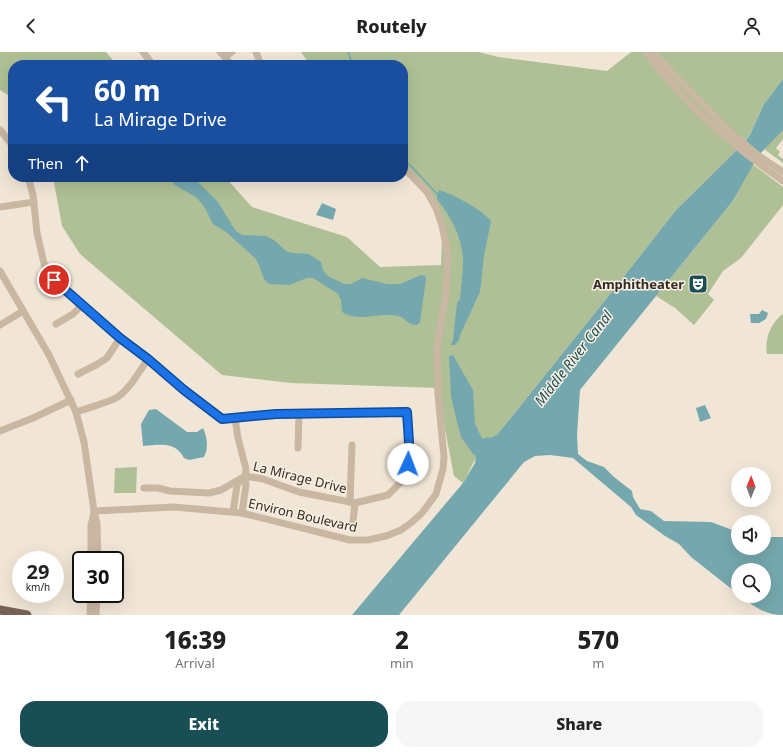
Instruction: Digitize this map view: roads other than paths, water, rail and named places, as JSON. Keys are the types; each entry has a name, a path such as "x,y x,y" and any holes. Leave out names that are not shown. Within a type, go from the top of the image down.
{"main road":[{"path":"0,610 27,615"}],"street":[{"path":"143,52 149,60"},
{"path":"222,54 232,52"},
{"path":"646,52 660,71 697,111 783,181"},
{"path":"652,52 730,132 739,144"},
{"path":"1,133 8,141"},
{"path":"757,159 783,172"},
{"name":"Environ Boulevard","path":"94,511 174,507 242,513 345,539 368,540 386,536 401,530 422,513 436,494 442,476 444,457 438,395 437,347 446,293 448,256 442,225 436,208 427,192 408,172"},
{"path":"29,182 34,202 37,233 46,272 120,338 148,359 184,390 222,419 235,418"},
{"path":"0,207 34,202"},
{"path":"0,270 23,312 49,354 76,412 84,442 97,523 98,551"},
{"path":"56,324 73,314 82,305"},
{"path":"0,325 23,312"},
{"path":"78,374 107,358 120,338"},
{"path":"76,412 115,399 122,394 148,359"},
{"path":"0,431 33,418 71,400"},
{"name":"La Mirage Drive","path":"144,488 209,493 221,490 245,476 263,479 299,492 353,502 388,495 408,474 409,442 407,412 276,414 235,418 238,438 246,469 245,476 246,485 242,513"},
{"path":"298,448 299,414"},
{"name":"La Mirage Drive","path":"352,445 354,522"},
{"name":"La Mirage Drive","path":"232,512 237,485 245,476"},
{"path":"91,551 91,525 94,511"},
{"path":"90,615 91,603"},
{"path":"96,615 97,603"}],"water":[{"name":"Middle River Canal","path":"783,79 783,130 758,156 732,202 580,390 577,435 578,454 587,461 604,467 632,491 633,497 640,509 651,511 664,521 711,522 731,529 731,555 771,555 771,537 783,537 783,615 770,614 750,603 771,603 771,563 731,563 731,588 691,557 679,544 636,515 631,507 573,458 550,455 535,456 524,462 399,615 352,615 463,483 475,463 476,456 461,437 456,418 451,397 449,356 453,355 473,390 475,423 481,437 483,439 497,435 676,210 743,144 750,135 764,104"},
{"path":"172,182 198,182 218,202 236,231 242,235 266,236 274,240 286,251 309,254 321,262 323,270 328,276 344,284 351,284 362,278 387,284 400,284 421,275 425,276 426,279 420,322 417,325 414,325 398,316 391,315 355,317 349,315 342,312 341,300 338,294 313,278 307,278 289,285 269,284 264,279 256,259 226,232 213,224 205,208 197,198"},
{"path":"439,190 467,203 491,221 484,256 480,292 459,340 455,345 451,345 453,340 457,303 460,299 463,262 461,245 455,228 437,199"},
{"path":"322,203 336,209 333,220 316,215"},
{"path":"762,310 768,313 766,319 759,323 751,323 750,314 759,314"},
{"path":"705,405 711,418 700,422 696,408"},
{"path":"156,409 187,432 197,432 203,428 207,442 207,450 204,457 189,460 184,458 172,446 143,446 141,424 149,410"}],"waterway":[{"path":"348,52 351,60"},
{"path":"408,164 437,194"}],"place":[{"name":"Amphitheater","path":"698,284"}]}
